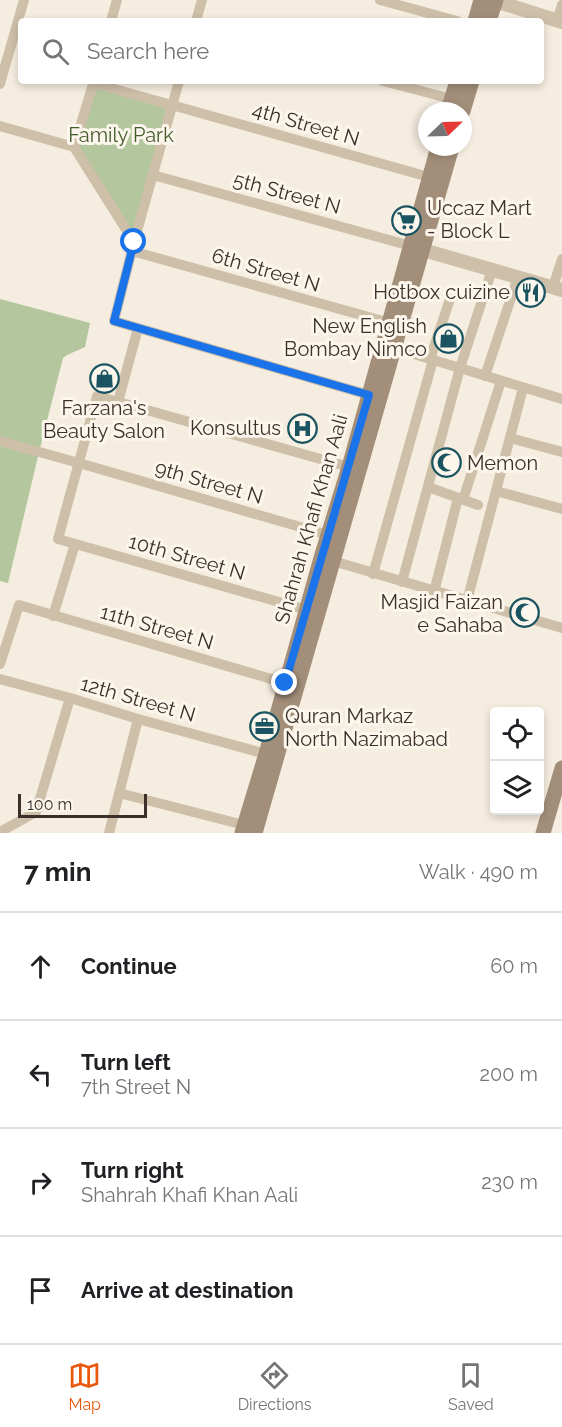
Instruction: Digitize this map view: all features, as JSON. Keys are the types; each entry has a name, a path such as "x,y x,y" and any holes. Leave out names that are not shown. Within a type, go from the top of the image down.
{"main road":[{"path":"477,18 491,0"},
{"path":"489,18 491,0"},
{"path":"451,102 456,84"},
{"path":"466,102 471,84"},
{"name":"Shahrah Khafi Khan Aali","path":"248,828 266,754 394,348 435,156"},
{"name":"Shahrah Khafi Khan Aali","path":"248,828 307,610 330,556 328,535 390,323 449,156"},
{"path":"546,832 562,768"}],"street":[{"path":"19,18 24,0"},
{"path":"112,18 117,0"},
{"path":"197,18 202,0"},
{"path":"380,0 446,18"},
{"path":"491,0 560,22 562,6"},
{"path":"0,84 18,21"},
{"path":"74,147 93,84"},
{"name":"4th Street N","path":"101,84 429,177"},
{"path":"178,84 114,321 369,395"},
{"path":"392,84 442,102"},
{"path":"0,126 74,147 133,246"},
{"name":"5th Street N","path":"153,176 416,248"},
{"name":"6th Street N","path":"133,246 390,323"},
{"path":"416,248 558,289 562,259"},
{"path":"402,582 460,368 492,270"},
{"path":"485,376 518,277"},
{"path":"373,574 431,359 450,299"},
{"path":"117,402 138,328"},
{"path":"394,348 562,399"},
{"path":"434,592 461,499 501,381"},
{"path":"467,601 523,388"},
{"path":"79,463 97,396 349,467"},
{"path":"510,438 562,452"},
{"name":"9th Street N","path":"0,441 328,535"},
{"name":"10th Street N","path":"79,463 58,539 307,610"},
{"path":"428,487 478,505"},
{"path":"496,491 562,509"},
{"path":"53,616 75,544"},
{"path":"330,556 373,574 562,626"},
{"name":"11th Street N","path":"0,664 20,605 288,687"},
{"name":"12th Street N","path":"0,679 266,754"},
{"path":"0,832 36,812 70,698"},
{"path":"109,833 138,719"},
{"path":"119,793 248,828"}],"green space":[{"name":"Family Park","path":"93,84 172,105 134,242 74,147"},
{"path":"0,299 90,323 85,347 63,358 8,583 0,581"}],"place":[{"name":"Uccaz Mart - Block L","path":"406,220"},
{"name":"Hotbox cuizine","path":"531,292"},
{"name":"New English Bombay Nimco","path":"448,338"},
{"name":"Farzana's Beauty Salon","path":"104,378"},
{"name":"Konsultus","path":"302,428"},
{"name":"Memon","path":"446,463"},
{"name":"Masjid Faizan e Sahaba","path":"524,613"},
{"name":"Quran Markaz North Nazimabad","path":"264,727"}],"route":[{"path":"134,242 114,321 369,395 285,683"}]}
